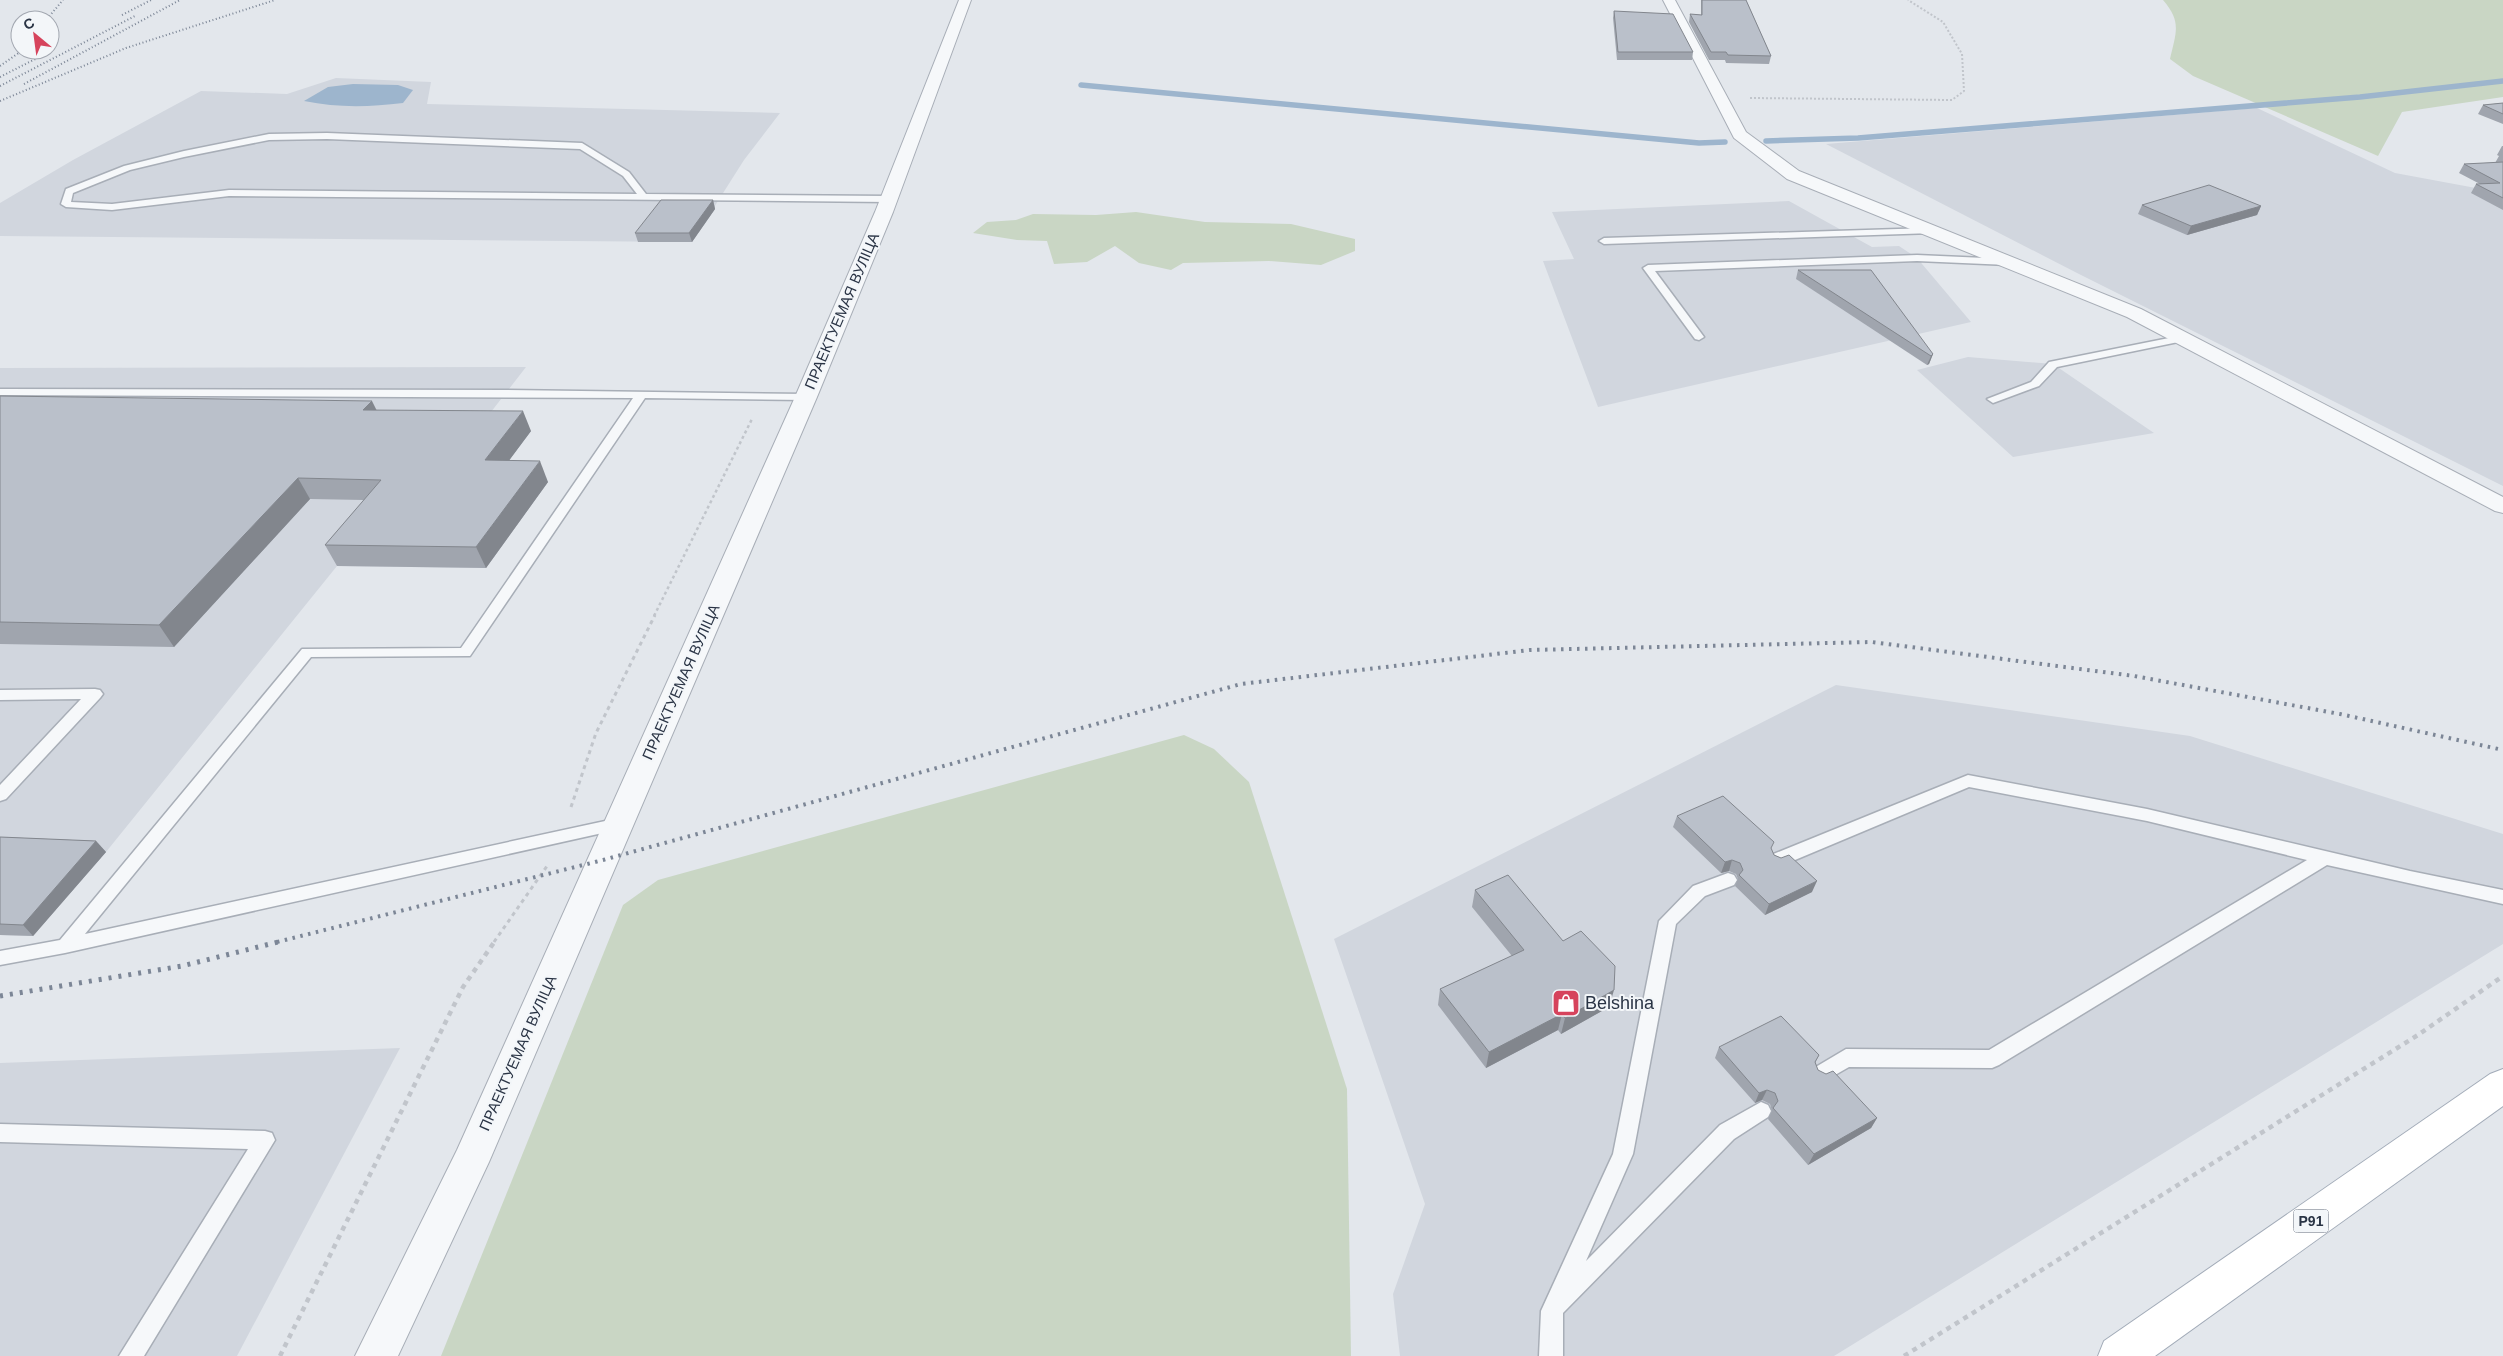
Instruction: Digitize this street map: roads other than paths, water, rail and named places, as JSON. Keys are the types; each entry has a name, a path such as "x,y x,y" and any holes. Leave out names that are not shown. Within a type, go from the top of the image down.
{"main road":[{"name":"Р91","path":"2119,1356 2503,1085"}],"street":[{"name":"ПРАЕКТУЕМАЯ ВУЛІЦА","path":"376,1356 470,1162 806,397 889,199 965,0"},
{"path":"1668,0 1740,135 1793,175 2134,313 2503,506"}],"lane":[{"path":"643,196 626,174 582,146 326,136 269,137 136,166 69,191 66,204 112,207 229,193 889,199"},
{"path":"1604,241 1930,230"},
{"path":"1699,337 1648,268 1917,258 2008,262"},
{"path":"1993,399 2036,384 2053,364 2184,338"},
{"path":"0,392 806,397"},
{"path":"65,946 307,652 465,653 641,395"},
{"path":"0,694 95,694 0,796"},
{"path":"1777,860 1968,781 2147,815 2324,858 2503,897"},
{"path":"0,958 65,946 619,824"},
{"path":"1821,1074 1846,1058 1992,1059 2324,858"},
{"path":"1552,1356 1552,1311 1623,1154 1668,921 1699,891 1728,880"},
{"path":"1552,1311 1727,1132 1761,1111"},
{"path":"0,1133 265,1140 131,1356"}],"water":[{"path":"353,84 398,85 413,90 403,103 341,106 304,101 328,87"}],"waterway":[{"path":"1766,141 1858,138 2360,97 2503,81"},
{"path":"1081,85 1699,143 1725,142"}],"railway":[{"path":"55,10 63,0"},
{"path":"122,15 151,0"},
{"path":"24,84 180,0"},
{"path":"0,101 126,48 275,0"},
{"path":"0,86 135,16"},
{"path":"0,66 10,59"},
{"path":"0,77 33,60"},
{"path":"277,942 603,860 1241,684 1530,650 1872,642 2134,676 2340,714 2503,750"},
{"path":"0,996 182,966 282,941"}],"place":[{"name":"Belshina","path":"1566,1003"}]}
